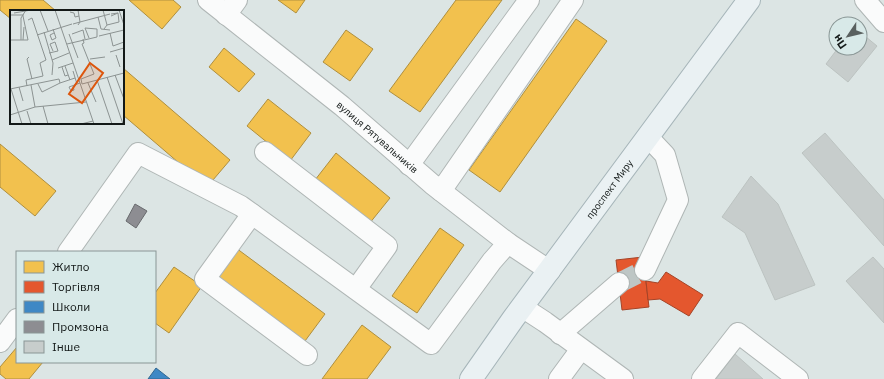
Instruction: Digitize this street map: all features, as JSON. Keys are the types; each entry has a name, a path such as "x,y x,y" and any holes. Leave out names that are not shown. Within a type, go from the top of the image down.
{"main road":[{"name":"проспект Миру","path":"471,379 522,307 749,0"}],"street":[{"name":"вулиця Рятувальників","path":"208,0 232,7 409,165 508,243 550,271"},
{"path":"409,165 529,0"},
{"path":"441,191 573,0"},
{"path":"865,0 884,22"},
{"path":"645,270 678,200 665,155 648,137"},
{"path":"264,152 387,246 356,289"},
{"path":"69,251 138,153 241,206 430,344 492,261 508,243"},
{"path":"252,214 205,279 307,355"},
{"path":"560,334 619,283"},
{"path":"522,307 623,379"},
{"path":"0,342 16,321"},
{"path":"702,379 738,333 798,379"},
{"path":"559,379 582,349"}],"building: Житло":[{"path":"0,0 43,0 55,10 10,10 10,18 0,10"},
{"path":"129,0 173,0 181,7 162,29"},
{"path":"278,0 305,0 296,13"},
{"path":"456,0 502,0 420,112 389,91"},
{"path":"576,19 607,41 500,192 469,170"},
{"path":"346,30 373,49 350,81 323,62"},
{"path":"224,48 255,74 239,92 209,67"},
{"path":"124,69 230,160 207,187 124,116"},
{"path":"268,99 311,133 290,161 247,126"},
{"path":"0,144 56,191 35,216 0,187"},
{"path":"336,153 390,198 369,224 315,180"},
{"path":"440,228 464,245 417,313 392,296"},
{"path":"236,248 325,314 305,341 216,275"},
{"path":"174,267 202,286 169,333 156,324 156,292"},
{"path":"362,325 391,347 367,379 322,379"},
{"path":"16,348 16,363 42,363 29,379 6,379 0,374 0,367"}],"building: Торгівля":[{"path":"643,257 649,307 622,310 616,260"},
{"path":"666,272 703,295 689,316 660,299 648,300 646,281 658,283"}],"building: Школи":[{"path":"156,368 170,379 148,379"}],"building: Промзона":[{"path":"135,204 147,211 136,228 126,221"}],"building: Інше":[{"path":"868,39 877,46 848,82 826,64 832,56 868,56"},
{"path":"825,133 884,200 884,246 802,153"},
{"path":"751,176 778,204 815,285 775,300 745,233 722,217"},
{"path":"873,257 884,269 884,323 846,281"},
{"path":"735,354 763,379 716,379"}],"tunnel":[{"path":"619,283 645,270"}]}
